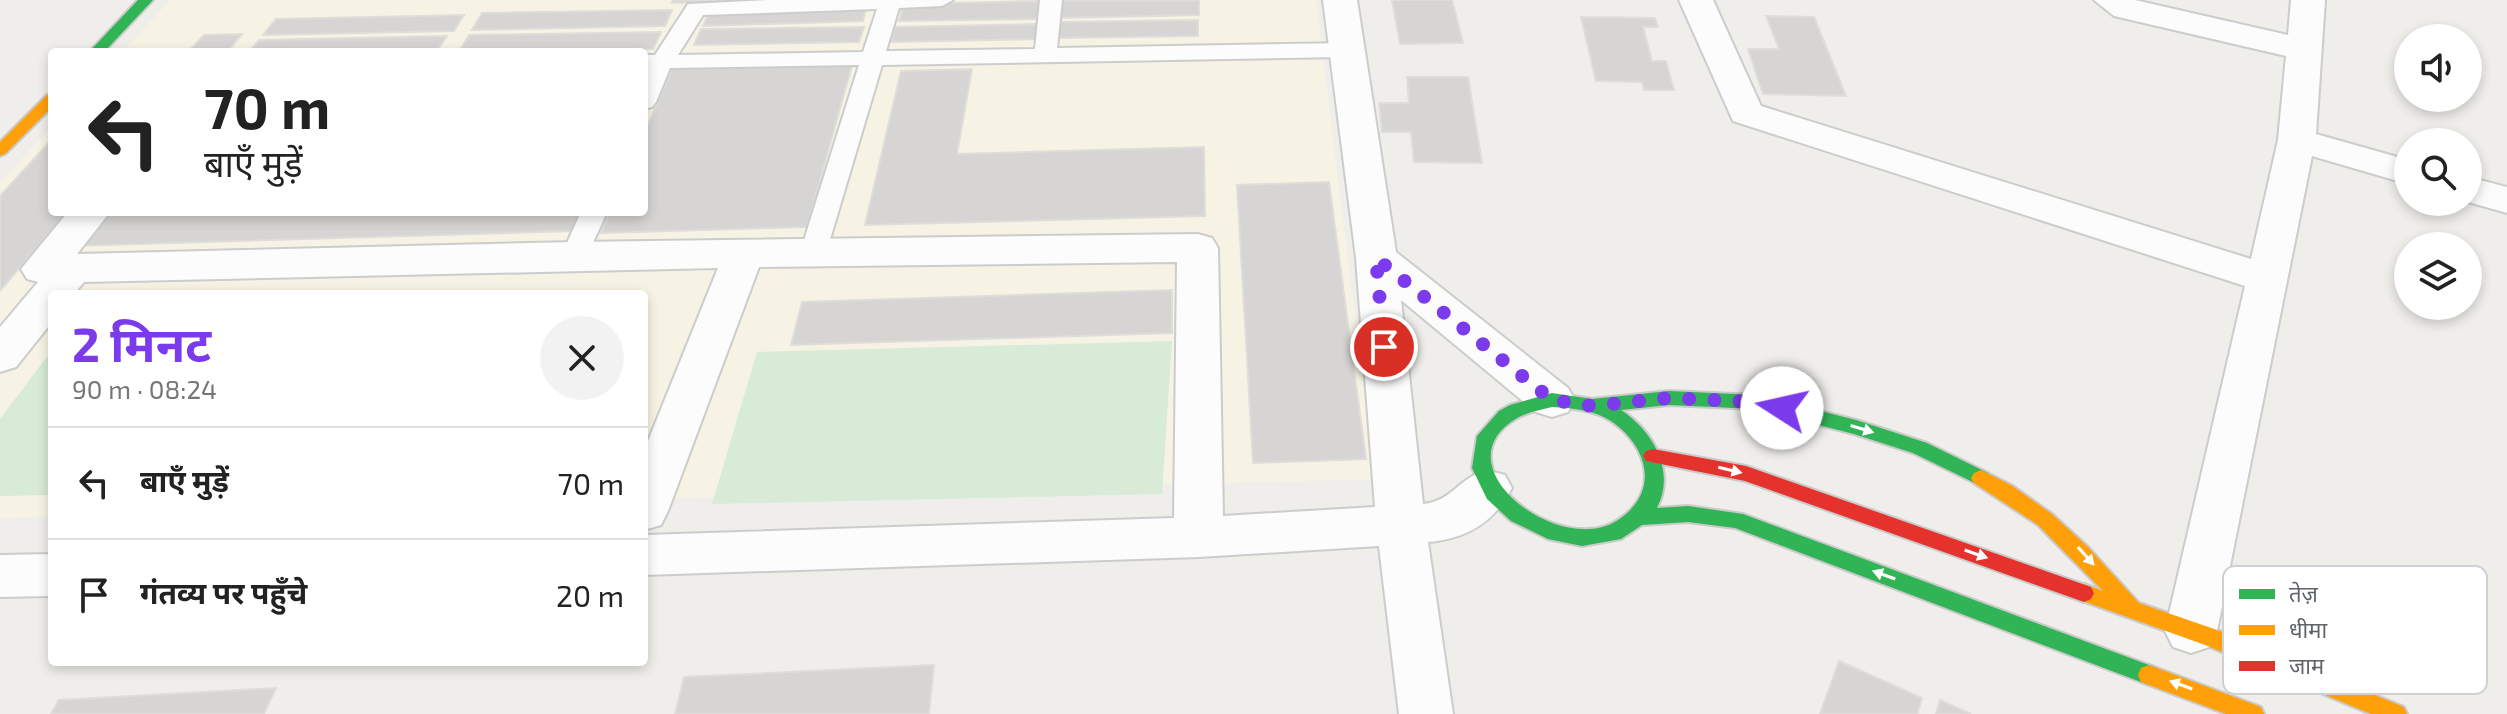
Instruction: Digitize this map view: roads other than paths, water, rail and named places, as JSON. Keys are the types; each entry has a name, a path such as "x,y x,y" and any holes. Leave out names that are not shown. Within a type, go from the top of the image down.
{"street":[{"path":"100,48 146,0"},
{"path":"1340,0 1376,258 1401,525 1426,714"},
{"path":"1696,0 1746,113 2265,278"},
{"path":"2111,0 2126,9 2302,49"},
{"path":"2191,631 2297,140 2308,0"},
{"path":"0,151 48,102"},
{"path":"2297,140 2394,168"},
{"path":"2482,193 2507,200"},
{"path":"87,216 42,269 574,256 1198,248 1199,537"},
{"path":"648,501 744,254"},
{"path":"1376,258 1572,403 1618,417 1640,435 1653,456 1658,478 1654,499 1640,517 1619,530 1590,537 1560,535 1530,525 1505,509 1488,488 1480,467 1480,446 1490,427 1505,413 1527,404 1572,403 1669,398 1757,402 1856,427 1920,448 2013,494 2080,548 2132,610"},
{"path":"54,290 71,270"},
{"path":"0,356 48,298"},
{"path":"1653,456 1746,474 2223,644"},
{"path":"648,555 1199,537 1401,525 1451,521 1488,488"},
{"path":"1640,517 1688,514 1736,520 2253,714"},
{"path":"0,576 48,575"},
{"path":"2347,694 2396,714"}],"lane":[{"path":"648,84 653,62 696,9 761,2 942,0"},
{"path":"1045,55 1051,0"},
{"path":"813,253 875,57 879,1"},
{"path":"653,62 1347,50"},
{"path":"574,256 592,216"}]}
